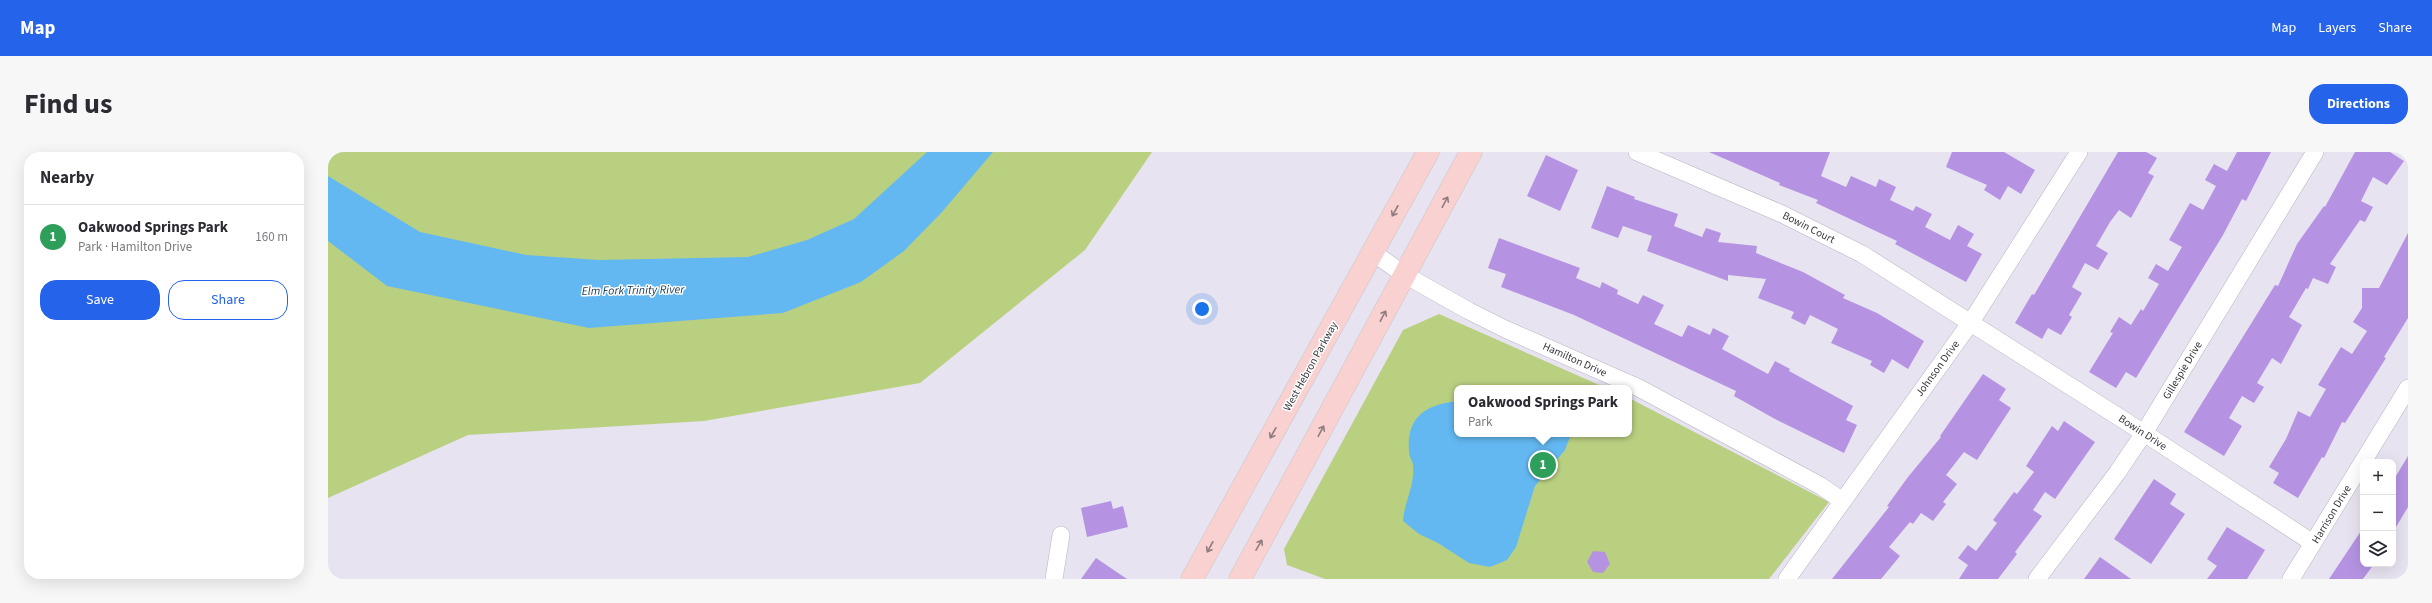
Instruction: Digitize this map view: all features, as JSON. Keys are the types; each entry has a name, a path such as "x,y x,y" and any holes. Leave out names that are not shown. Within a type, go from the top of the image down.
{"main road":[{"name":"West Hebron Parkway","path":"1192,579 1428,152"},
{"path":"1240,579 1472,152"}],"street":[{"name":"Bowin Court","path":"1637,152 1782,214 1842,244 1971,322"},
{"name":"Johnson Drive","path":"1787,579 1841,500 1971,322 2079,152"},
{"name":"Gillespie Drive","path":"2037,579 2117,473 2144,433 2315,152"},
{"name":"Hamilton Drive","path":"1372,252 1405,276 1505,329 1639,388 1815,483 1841,500"},
{"name":"Bowin Drive","path":"1971,322 2313,544"},
{"name":"Harrison Drive","path":"2291,579 2408,388"},
{"path":"1054,579 1061,535"}],"green space":[{"path":"328,152 1152,152 1085,250 920,383 704,421 468,435 328,498"},
{"path":"1439,314 1599,385 1454,385 1454,437 1632,437 1632,400 1829,502 1769,579 1325,579 1287,565 1284,549 1403,330"}],"water":[{"name":"Elm Fork Trinity River","path":"927,152 993,152 942,212 904,251 861,282 783,313 589,328 387,286 328,241 328,176 420,232 526,255 599,260 748,257 807,240 854,219"},
{"path":"1454,402 1454,437 1570,437 1565,450 1535,486 1516,547 1507,560 1490,567 1469,563 1438,543 1419,534 1403,521 1413,473 1413,464 1409,452 1411,429 1420,414 1427,409"}],"building":[{"path":"1709,152 1830,152 1821,176 1846,187 1851,176 1876,187 1879,179 1896,187 1890,200 1913,211 1916,206 1932,214 1925,227 1950,240 1958,225 1974,234 1967,246 1982,254 1966,282 1895,244 1897,241 1816,203 1818,200 1779,185 1780,183"},
{"path":"1952,152 2004,152 2035,170 2021,194 2008,186 2000,200 1984,190 1987,185 1946,167"},
{"path":"2118,152 2146,152 2157,158 2148,173 2154,176 2131,218 2119,210 2110,222 2096,246 2108,253 2098,270 2085,263 2072,287 2082,293 2069,315 2072,317 2061,335 2048,328 2042,339 2015,323 2032,294 2034,295"},
{"path":"2237,152 2271,152 2246,201 2242,199 2223,235 2136,378 2126,372 2116,388 2089,372 2113,333 2110,332 2119,317 2131,325 2141,309 2143,311 2159,284 2148,278 2156,264 2168,271 2182,247 2169,240 2190,203 2203,210 2216,186 2205,180 2214,164 2227,171"},
{"path":"2355,152 2390,152 2404,161 2387,185 2373,177 2361,201 2373,207 2365,222 2360,220 2330,264 2336,267 2328,284 2313,278 2308,289 2306,288 2289,317 2302,325 2281,364 2272,358 2257,383 2264,387 2254,403 2242,396 2229,418 2242,426 2224,456 2184,432 2275,285 2278,286 2297,244 2324,206 2325,207"},
{"path":"1546,155 1578,170 1560,211 1527,196"},
{"path":"1607,186 1635,197 1634,199 1678,214 1674,226 1702,237 1706,228 1721,233 1718,242 1757,246 1756,253 1803,272 1845,295 1843,298 1877,313 1924,341 1908,369 1892,359 1884,373 1870,365 1872,361 1831,343 1838,329 1810,315 1805,325 1791,318 1794,312 1758,298 1766,279 1728,275 1728,281 1647,251 1652,236 1623,226 1618,238 1591,228"},
{"path":"2408,233 2408,318 2384,357 2386,358 2345,423 2342,422 2324,458 2322,457 2298,498 2273,483 2279,473 2269,467 2286,439 2298,411 2310,417 2326,389 2318,385 2341,347 2352,354 2367,331 2353,322 2362,308 2362,288 2379,288"},
{"path":"1499,238 1580,268 1576,278 1600,288 1602,282 1618,290 1617,294 1638,304 1643,295 1664,305 1654,324 1682,337 1688,325 1710,335 1713,328 1729,336 1722,349 1768,374 1775,361 1790,369 1789,371 1853,406 1846,420 1857,425 1844,453 1775,419 1734,396 1736,391 1574,315 1501,287 1506,274 1488,268"},
{"path":"1983,374 2006,389 1999,400 2011,408 1977,460 1964,452 1946,475 1957,484 1943,502 1946,504 1933,521 1921,513 1913,524 1910,522 1889,547 1900,556 1881,579 1832,579 1889,507 1887,506 1908,477 1941,437 1940,436"},
{"path":"2064,421 2095,442 2055,499 2045,492 2033,510 2042,516 2015,552 2017,554 1998,579 1959,579 1968,565 1958,558 1968,545 1976,551 1997,523 1993,520 2014,492 2017,494 2034,472 2026,466 2052,426 2058,431"},
{"path":"2408,456 2408,507 2396,527 2396,495 2396,476"},
{"path":"2154,479 2176,494 2170,504 2185,514 2151,564 2114,539"},
{"path":"1111,501 1113,509 1123,506 1128,527 1087,537 1081,508"},
{"path":"2227,527 2265,550 2247,579 2207,579 2217,566 2207,559"},
{"path":"2360,532 2360,567 2372,567 2363,579 2329,579"},
{"path":"1593,551 1605,552 1610,564 1603,573 1593,572 1587,562"},
{"path":"2100,557 2131,579 2084,579"},
{"path":"1096,558 1127,579 1081,579"}],"place":[{"name":"Oakwood Springs Park","path":"1543,465"}]}
